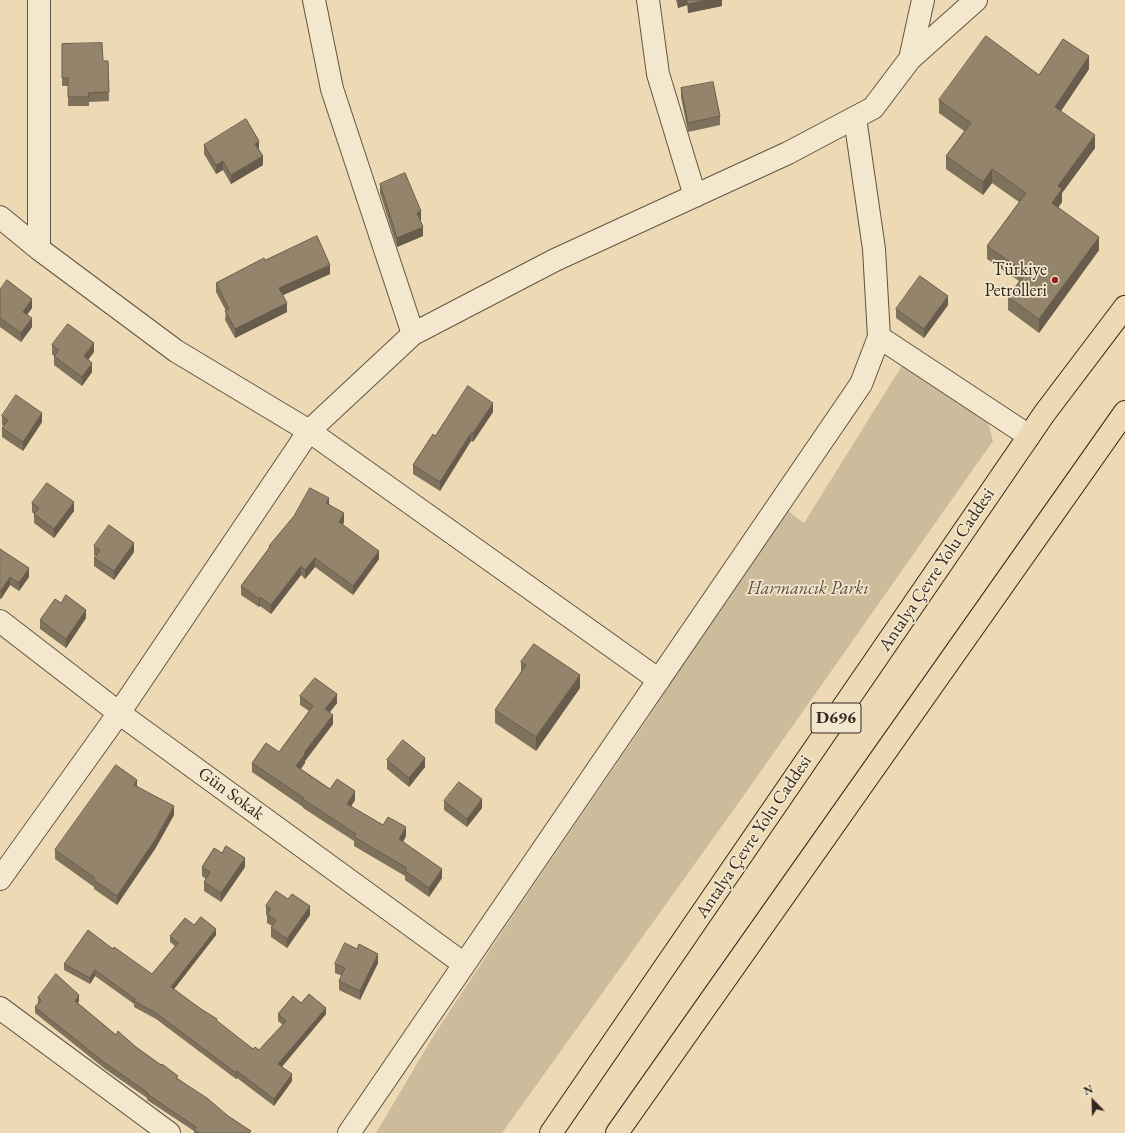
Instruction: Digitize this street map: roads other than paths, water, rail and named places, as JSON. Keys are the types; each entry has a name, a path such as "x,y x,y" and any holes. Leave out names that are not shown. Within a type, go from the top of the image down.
{"highway":[{"name":"Antalya Çevre Yolu Caddesi","path":"551,1133 1044,414 1125,307"},
{"path":"617,1133 1125,412"}],"street":[{"path":"39,0 39,249"},
{"path":"314,0 332,89 413,334"},
{"path":"648,0 658,74 695,196"},
{"path":"910,59 923,0"},
{"path":"0,879 119,713 309,431 413,334 555,260 788,153 873,108 910,59 976,0"},
{"path":"349,1133 861,384 879,337 874,249 855,118"},
{"path":"0,217 39,249 176,351 309,431 659,680"},
{"path":"879,337 1029,436"},
{"name":"Gün Sokak","path":"0,621 119,713 464,964"},
{"path":"0,1008 168,1133"}],"place":[{"name":"Türkiye Petrolleri","path":"1055,280"}],"park label":[{"name":"Harmancık Parkı","path":"808,589"}]}
